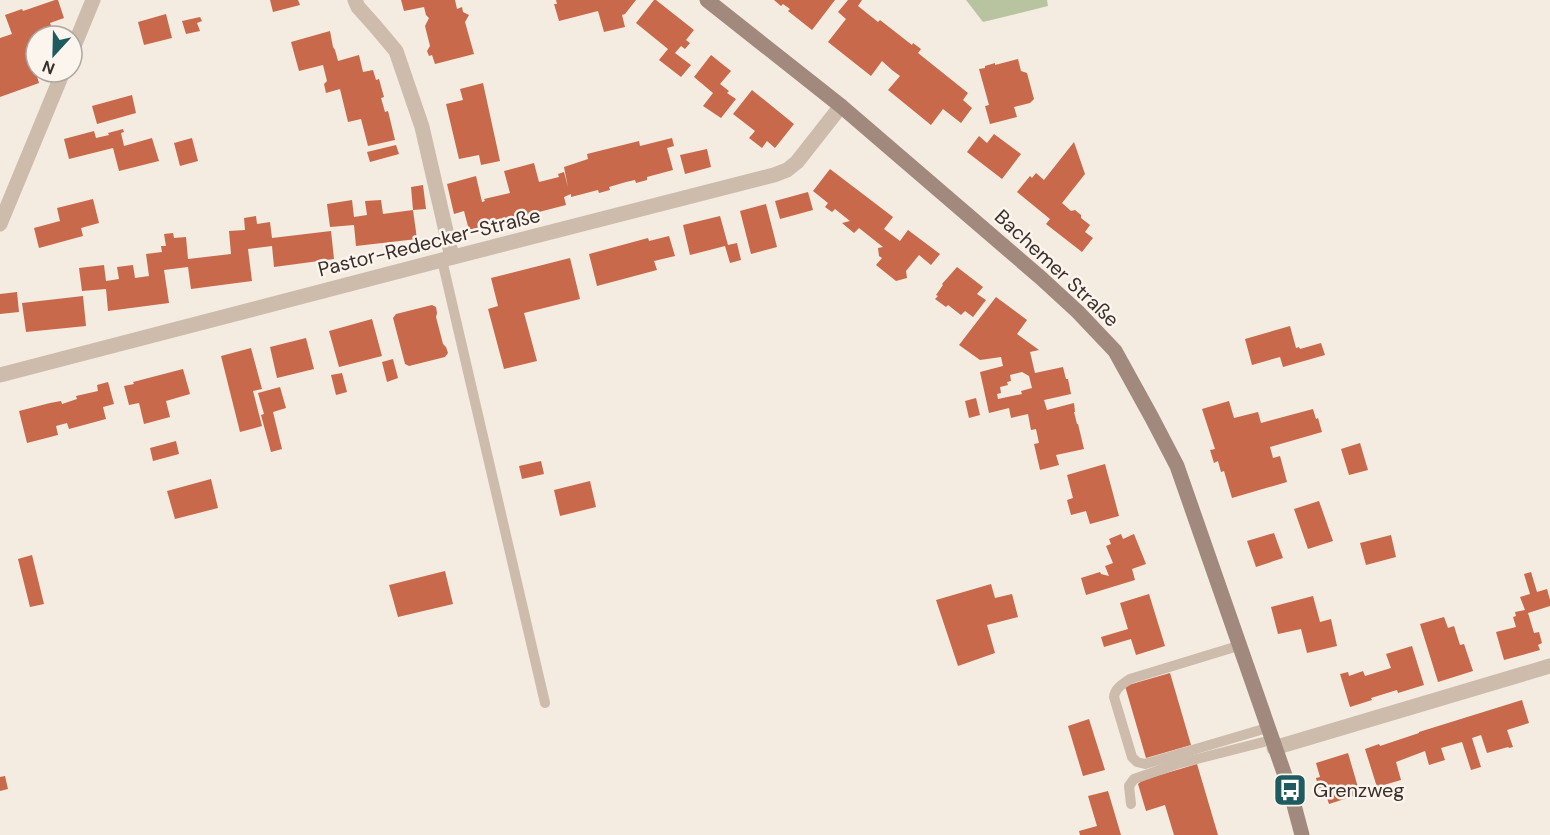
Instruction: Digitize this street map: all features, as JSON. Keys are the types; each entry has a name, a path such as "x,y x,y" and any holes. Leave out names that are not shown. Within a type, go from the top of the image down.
{"street":[{"path":"83,24 93,0"},
{"path":"355,0 358,7 396,51 422,127 447,258"},
{"name":"Bachemer Straße","path":"707,0 841,106 1041,278 1115,351 1177,466 1290,790 1302,835"},
{"path":"0,224 58,84"},
{"name":"Pastor-Redecker-Straße","path":"0,375 787,170 797,162 841,106"},
{"path":"1271,739 1550,666"}],"lane":[{"path":"447,258 545,703"},
{"path":"1239,646 1130,679 1121,685 1114,697 1132,757 1144,764 1271,739"},
{"path":"1131,804 1129,786 1134,778 1271,739"}],"green space":[{"path":"966,0 1047,0 1048,6 983,22"}],"building":[{"path":"58,0 64,18 50,24 24,24 24,84 36,84 0,97 0,38 12,34 5,15 22,9 23,11"},
{"path":"270,0 298,0 300,5 273,12"},
{"path":"401,0 455,0 457,9 462,7 463,12 469,15 465,22 474,54 435,64 432,55 429,56 427,51 430,46 425,26 429,18 424,7 404,11"},
{"path":"556,0 636,0 622,15 625,27 604,32 598,11 559,21 554,4 557,4"},
{"path":"654,0 694,30 686,40 690,43 685,49 681,46 675,53 691,65 681,77 659,60 668,49 636,23"},
{"path":"774,0 835,0 812,30 788,11 790,9"},
{"path":"848,0 862,0 858,6 878,22 880,20 912,45 913,43 921,49 918,53 968,93 963,100 972,108 961,123 943,109 931,125 888,90 900,76 882,61 871,76 828,42 846,19 838,12"},
{"path":"166,14 172,38 144,45 138,22"},
{"path":"200,17 202,21 197,23 200,31 186,34 182,21"},
{"path":"330,31 338,61 359,55 363,72 373,70 376,80 379,79 384,97 381,98 385,112 388,111 395,140 368,146 361,119 348,122 340,89 326,93 324,84 327,81 323,65 299,71 291,42"},
{"path":"711,55 731,71 720,84 736,99 721,118 703,106 713,93 694,77"},
{"path":"1018,59 1021,71 1027,73 1034,99 1030,103 1014,107 1017,117 990,124 985,106 989,105 979,69 995,63 995,65"},
{"path":"483,83 500,161 481,165 479,155 459,159 446,104 463,100 460,89"},
{"path":"752,90 794,124 775,148 767,141 762,148 749,138 755,131 733,114"},
{"path":"132,95 136,113 97,124 92,106"},
{"path":"123,129 124,132 121,133 124,146 152,138 159,161 119,171 113,148 69,159 64,139 94,131 96,138"},
{"path":"994,134 1021,154 1002,179 967,152 979,136 987,143"},
{"path":"192,138 198,161 180,166 174,143"},
{"path":"672,138 674,146 667,148 673,170 647,177 647,180 636,183 635,180 626,182 599,193 598,190 571,197 571,194 564,197 566,205 469,230 464,211 454,214 447,184 476,176 482,202 485,201 484,199 510,193 504,171 534,163 539,182 559,177 558,174 564,172 568,187 564,167 588,159 587,154 639,141 640,146"},
{"path":"1074,142 1085,174 1062,203 1071,211 1075,210 1090,225 1085,232 1093,238 1082,252 1046,224 1050,219 1017,192 1030,176 1032,178 1036,173 1044,180"},
{"path":"396,145 399,154 370,162 367,152"},
{"path":"707,149 711,167 685,174 680,155"},
{"path":"830,169 893,217 884,229 900,241 908,230 940,254 931,265 919,255 906,271 907,278 896,281 876,265 882,258 879,256 878,248 883,247 859,228 854,233 842,223 850,221 835,209 832,212 825,207 828,203 813,191"},
{"path":"423,185 426,209 413,210 411,187"},
{"path":"808,192 813,210 780,219 775,201"},
{"path":"93,199 99,223 81,228 83,236 39,248 34,228 60,221 57,208"},
{"path":"352,200 354,217 367,215 365,201 381,200 383,214 413,210 417,239 356,246 354,225 330,227 327,204"},
{"path":"766,204 777,247 751,254 740,211"},
{"path":"256,216 257,224 270,222 272,238 331,231 334,259 274,267 272,246 248,249 252,281 191,289 188,267 164,270 169,303 108,311 106,289 82,291 79,268 104,265 106,281 119,279 117,267 133,265 135,278 149,276 146,254 162,252 161,246 166,246 164,234 173,233 174,238 186,237 188,259 231,254 229,231 245,230 244,218"},
{"path":"720,216 728,245 737,243 741,260 730,263 725,246 690,255 683,225"},
{"path":"669,236 675,256 654,261 657,270 597,286 589,254 648,238 649,241"},
{"path":"570,258 580,299 524,313 537,361 504,369 488,309 498,306 491,278"},
{"path":"957,267 983,287 977,294 986,300 973,317 965,311 961,315 935,299 942,284"},
{"path":"17,292 19,312 0,314 0,294"},
{"path":"83,296 86,326 26,332 22,303"},
{"path":"996,297 1027,320 1017,334 1039,350 1030,352 1035,373 1063,367 1066,379 1068,379 1071,394 1044,400 1047,410 1074,403 1074,412 1084,449 1056,455 1059,465 1040,470 1034,444 1039,443 1036,429 1031,430 1028,414 1011,418 1009,408 989,413 980,372 1003,366 1001,357 980,360 959,345","holes":["1022,372 1029,376 1032,388 1021,391 1022,394 998,399 997,394 1001,393 1000,387 1008,385 1007,382 1011,381 1010,375"]},
{"path":"432,305 436,307 436,317 443,344 448,353 445,357 409,366 405,364 393,318 396,314"},
{"path":"372,319 382,356 339,367 329,331"},
{"path":"1290,326 1296,348 1321,343 1325,355 1283,367 1280,357 1252,365 1245,339"},
{"path":"306,338 314,369 277,378 270,347"},
{"path":"251,348 262,389 253,391 262,426 240,432 221,356"},
{"path":"393,359 398,378 387,382 382,362"},
{"path":"183,369 190,394 166,401 170,417 144,424 139,403 129,405 124,386"},
{"path":"342,373 347,392 336,395 331,375"},
{"path":"108,382 114,404 103,407 106,419 69,429 67,423 56,426 58,435 27,443 19,411 61,401 62,404 77,399 76,396 98,391 97,385"},
{"path":"280,387 286,408 273,412 282,449 271,452 261,415 264,414 258,393"},
{"path":"976,398 980,415 969,418 965,401"},
{"path":"1229,401 1234,418 1258,412 1261,423 1313,409 1322,432 1270,447 1273,458 1280,456 1287,482 1232,498 1224,471 1221,472 1218,461 1214,463 1210,450 1215,449 1202,409"},
{"path":"176,441 179,454 153,461 150,448"},
{"path":"1360,443 1368,470 1349,475 1341,449"},
{"path":"541,461 544,474 522,479 519,466"},
{"path":"1105,464 1119,516 1090,524 1086,511 1071,515 1067,500 1073,498 1067,475"},
{"path":"211,479 218,508 175,519 167,491"},
{"path":"590,481 596,507 560,516 554,490"},
{"path":"1319,501 1333,541 1308,549 1294,509"},
{"path":"1274,533 1283,558 1256,567 1247,541"},
{"path":"1121,534 1123,539 1134,534 1146,564 1132,569 1135,580 1086,595 1081,578 1100,572 1109,576 1105,566 1113,563 1106,546 1111,544 1109,539"},
{"path":"1391,535 1396,557 1366,565 1360,543"},
{"path":"32,555 44,604 30,607 18,559"},
{"path":"445,571 453,604 398,617 389,585"},
{"path":"1531,572 1537,592 1547,589 1550,600 1550,606 1528,613 1534,633 1539,632 1542,643 1538,645 1540,650 1504,660 1496,632 1516,627 1513,617 1516,616 1515,612 1525,610 1520,597 1530,594 1524,574"},
{"path":"991,584 995,598 1012,594 1018,617 987,625 995,653 958,666 936,600"},
{"path":"1149,594 1165,646 1136,655 1131,639 1104,647 1101,637 1128,629 1120,603"},
{"path":"1313,596 1320,622 1331,619 1337,646 1307,653 1301,629 1278,634 1271,607"},
{"path":"1444,617 1448,628 1454,626 1460,645 1464,644 1473,671 1438,682 1420,624"},
{"path":"1412,646 1424,685 1398,693 1397,690 1350,707 1340,674 1348,672 1349,676 1363,671 1365,676 1391,668 1386,654"},
{"path":"1170,673 1191,745 1146,758 1125,686"},
{"path":"1522,700 1529,723 1507,730 1513,747 1487,753 1481,735 1472,738 1481,767 1471,770 1462,742 1441,748 1445,760 1429,765 1425,751 1396,762 1401,780 1377,787 1365,749"},
{"path":"1089,719 1105,770 1083,776 1068,726"},
{"path":"1348,753 1360,794 1329,804 1324,789 1319,790 1316,778 1320,777 1316,763"},
{"path":"1197,764 1218,835 1174,835 1165,805 1146,811 1138,784 1143,780"},
{"path":"5,776 8,789 0,791 0,777"},
{"path":"1108,791 1121,835 1080,835 1079,831 1097,826 1088,796"}],"place":[{"name":"Grenzweg","path":"1290,790"}]}
